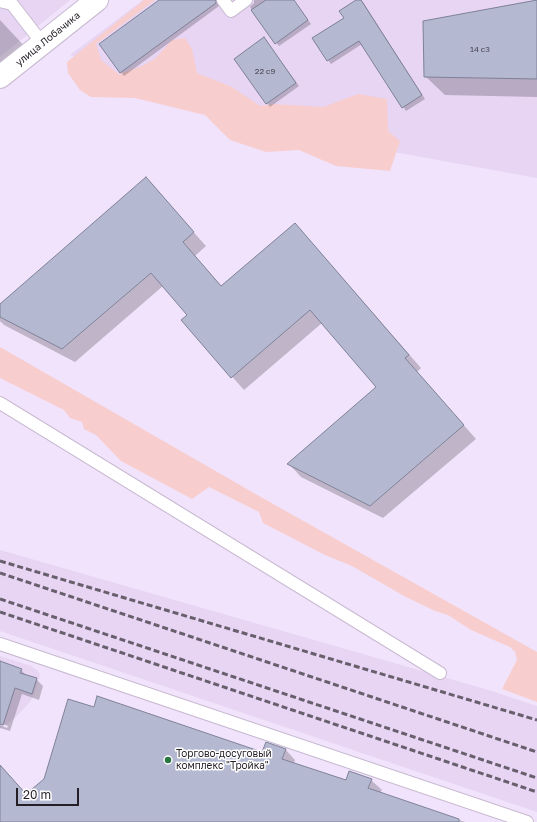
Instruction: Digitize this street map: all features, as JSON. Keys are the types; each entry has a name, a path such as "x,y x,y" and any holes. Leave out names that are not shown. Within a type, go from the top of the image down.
{"street":[{"name":"улица Лобачика","path":"0,77 97,0"}],"lane":[{"path":"222,0 231,11 246,0"},
{"path":"0,1 12,4 42,43"},
{"path":"0,403 440,673"},
{"path":"0,644 527,822"}],"shaded area":[{"path":"0,0 70,0 0,57"},
{"path":"143,0 537,0 537,178 394,152 146,87 70,55"},
{"path":"144,0 155,0 96,44 101,60 119,74 140,67 155,59 172,40 185,38 192,49 197,73 232,87 260,106 273,104 323,107 358,94 387,99 388,131 400,141 390,171 336,166 299,150 266,152 230,140 205,115 135,98 91,97 80,90 68,73 67,62"},
{"path":"0,347 259,496 537,652 537,702 502,689 517,660 515,652 510,647 471,630 448,615 435,611 404,596 352,566 325,555 263,523 259,512 209,487 192,499 121,461 96,435 84,429 82,422 70,418 64,410 0,378"},
{"path":"0,550 492,691 537,706 537,812 0,631"},
{"path":"0,656 31,666 38,671 40,675 35,692 30,702 16,717 0,729"}],"building":[{"path":"159,0 216,0 216,3 120,73 99,44"},
{"path":"266,0 294,0 308,20 275,44 251,10"},
{"path":"356,0 361,0 422,95 402,108 359,41 327,61 312,38 344,18 339,11"},
{"path":"537,0 537,79 424,77 423,21"},
{"path":"264,37 296,83 266,104 234,59"},
{"path":"146,177 194,232 183,242 221,286 295,223 409,355 405,358 464,425 370,506 287,464 376,387 310,310 231,378 181,320 187,315 151,273 62,349 0,317 0,304"},
{"path":"0,661 22,669 20,673 37,678 32,694 15,688 3,725 0,724"},
{"name":"Торгово-досуговый комплекс \"Тройка\"","path":"97,696 262,752 266,742 286,749 282,759 346,780 349,771 372,779 368,788 459,819 459,822 0,822 0,765 26,794 44,779 68,699 94,707"}],"railway":[{"path":"0,561 537,720"},
{"path":"0,573 537,752"},
{"path":"0,599 537,778"},
{"path":"0,612 537,792"}],"place":[{"name":"Торгово-досуговый комплекс \"Тройка\"","path":"168,760"}]}
